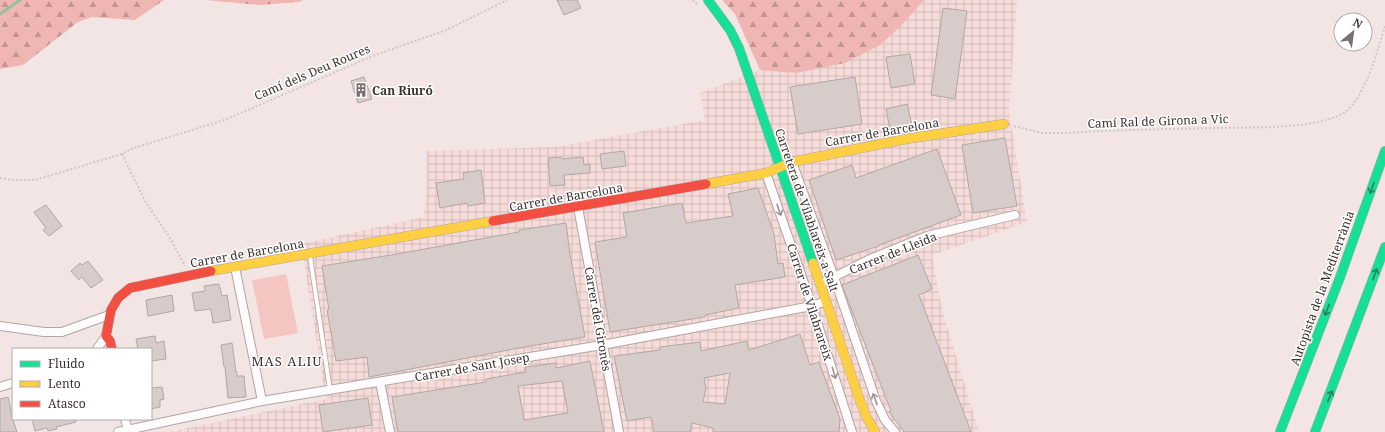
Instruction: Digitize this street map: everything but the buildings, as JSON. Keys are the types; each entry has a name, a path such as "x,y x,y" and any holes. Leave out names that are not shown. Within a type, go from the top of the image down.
{"main road":[{"name":"Carretera de Vilablareix a Salt","path":"708,0 730,30 739,48 859,398 866,416 875,432"},
{"name":"Carrer de Barcelona","path":"110,316 111,310 118,298 130,288 190,275 766,173 792,162 906,139 1004,124"},
{"name":"Autopista de la Mediterrània","path":"1280,432 1339,280 1385,151"},
{"path":"1315,432 1385,247"},
{"path":"110,316 106,336 110,341 112,348"}],"street":[{"path":"792,162 834,277 876,401 885,420 895,432"},
{"name":"Carrer de Vilabrareix","path":"766,173 812,306 852,432"},
{"name":"Carrer del Gironès","path":"578,207 619,432"},
{"name":"Carrer de Lleida","path":"820,284 870,259 927,236 1015,215"},
{"path":"235,267 262,401"},
{"name":"Carrer de Sant Josep","path":"118,432 262,401 602,345 812,306 826,301"},
{"path":"0,326 44,332 62,332 110,316"},
{"path":"98,348 106,336"},
{"path":"380,382 390,432"},
{"path":"0,387 12,383"},
{"path":"125,420 128,430"}],"lane":[{"path":"310,254 330,390"}],"path":[{"name":"Camí dels Deu Roures","path":"122,154 131,149 226,119 375,54 444,31 507,0"},
{"name":"Camí Ral de Girona a Vic","path":"1004,124 1042,133 1065,133 1263,127 1313,123 1333,118 1345,112 1357,101 1372,65 1385,26"},
{"path":"0,178 12,180 34,180 122,154 146,201 170,238 190,275"}],"shaded area":[{"path":"924,0 1017,0 1009,112 1027,222 932,255 942,310 979,432 169,432 326,399 301,244 424,217 427,184 427,151 555,147 705,120 700,93 760,70 796,73 880,45"},
{"path":"286,274 298,333 264,339 252,280"}],"green space":[{"path":"0,0 164,0 135,20 92,17 78,22 23,65 0,69"},
{"path":"206,0 303,0 299,2 260,5"},
{"path":"722,0 924,0 900,27 880,45 845,63 796,73 760,70 735,14"}],"waterway":[{"path":"0,14 20,0"}],"traffic: fast":[{"path":"708,0 730,30 739,48 813,263"},
{"path":"1280,432 1339,280 1385,151"},
{"path":"1315,432 1385,247"}],"traffic: slow":[{"path":"706,184 766,173 792,162 906,139 1004,124"},
{"path":"211,271 493,221"},
{"path":"813,263 859,398 866,416 875,432"}],"traffic: jam":[{"path":"493,221 706,184"},
{"path":"112,348 110,341 106,336 111,310 118,298 130,288 211,271"}],"place":[{"name":"Can Riuró","path":"361,90"}],"district":[{"name":"MAS ALIU","path":"287,361"}]}
